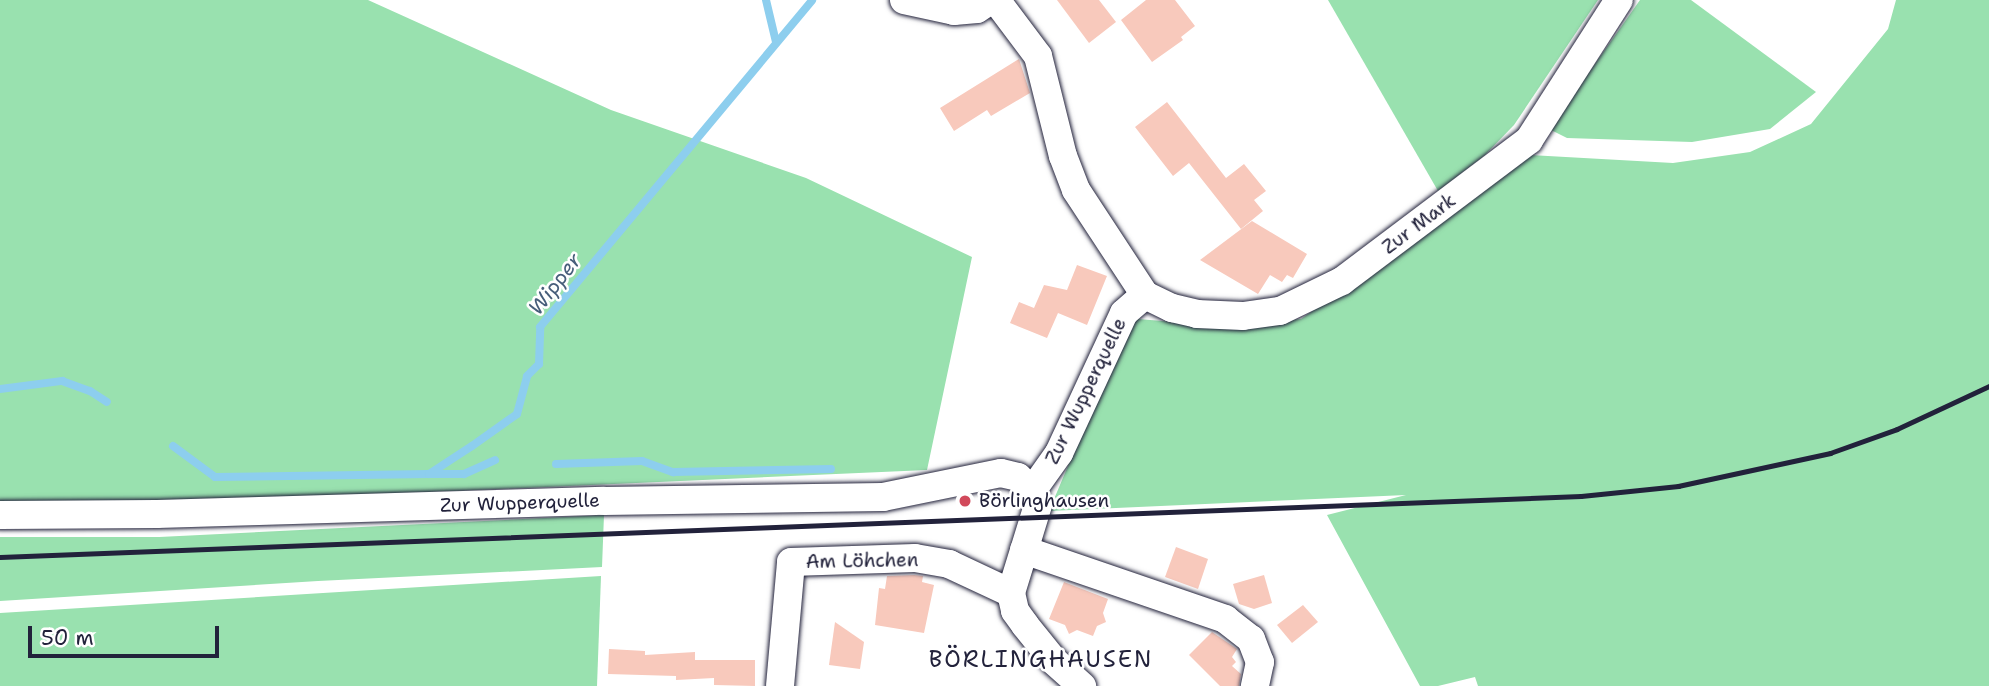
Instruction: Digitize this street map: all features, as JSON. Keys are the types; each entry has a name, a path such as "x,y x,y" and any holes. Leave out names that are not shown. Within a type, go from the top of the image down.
{"street":[{"path":"904,0 954,11 977,9 994,0 1038,56 1063,156 1076,190 1145,295"},
{"name":"Zur Mark","path":"1145,295 1172,308 1197,314 1243,316 1280,311 1342,281 1529,140 1619,0"},
{"name":"Zur Wupperquelle","path":"0,515 157,514 604,501 883,497 1001,473 1018,477 1032,491 1059,453 1124,313 1145,295"},
{"path":"1032,491 1038,505 1011,593 1016,611 1025,625 1054,661 1082,686"},
{"path":"1024,550 1225,619 1251,639 1260,662 1255,686"},
{"name":"Am Löhchen","path":"780,686 791,562 915,558 949,564 1011,593"}],"green space":[{"path":"0,0 368,0 611,110 806,178 972,257 927,470 140,505 0,506"},
{"path":"1328,0 1598,0 1514,125 1484,156 1438,191"},
{"path":"1640,0 1691,0 1816,92 1770,129 1692,142 1567,138 1549,129"},
{"path":"1896,0 1989,0 1989,686 1478,686 1475,677 1438,686 1420,686 1327,515 1406,495 1049,511 1127,326 1138,319 1223,326 1301,319 1530,155 1673,163 1750,152 1811,124 1888,29"},
{"path":"604,515 602,567 0,601 0,537 159,537"},
{"path":"601,576 597,686 0,686 0,613"}],"building":[{"path":"1057,0 1099,0 1116,22 1089,43"},
{"path":"1146,0 1175,0 1195,26 1181,37 1183,40 1152,62 1121,20"},
{"path":"1019,59 1030,93 991,116 987,110 954,131 940,108"},
{"path":"1167,102 1226,178 1244,164 1266,191 1254,200 1263,211 1241,229 1189,163 1173,176 1135,127"},
{"path":"1252,221 1307,254 1293,278 1287,275 1282,282 1270,275 1258,294 1200,260"},
{"path":"1077,265 1107,276 1087,325 1058,313 1047,338 1010,323 1019,302 1034,308 1044,285 1067,290"},
{"path":"1176,547 1208,559 1198,589 1165,577"},
{"path":"1264,575 1272,603 1254,609 1239,604 1233,584"},
{"path":"887,576 923,576 922,582 934,585 924,633 875,625 879,588 885,589"},
{"path":"1064,582 1108,599 1103,613 1106,622 1097,626 1093,636 1077,630 1069,634 1065,625 1049,619"},
{"path":"1303,605 1318,622 1292,643 1277,625"},
{"path":"835,622 864,642 860,669 829,665"},
{"path":"1212,632 1237,649 1232,657 1236,662 1232,666 1241,674 1239,686 1220,686 1189,655"},
{"path":"609,649 645,651 645,655 695,652 695,660 755,660 755,686 714,685 714,678 676,680 676,676 608,674"}],"waterway":[{"path":"766,0 776,42"},
{"name":"Wipper","path":"173,446 215,477 429,474 472,446 517,414 527,376 539,364 540,327 812,0"},
{"name":"Wipper","path":"0,389 62,381 90,391 107,402"},
{"path":"429,474 464,474 495,460"},
{"path":"556,464 642,461 673,472 831,469"}],"railway":[{"path":"0,557 1581,496 1678,486 1830,453 1897,429 1989,386"}],"place":[{"name":"Börlinghausen","path":"965,501"}],"district":[{"name":"BÖRLINGHAUSEN","path":"1041,659"}]}
